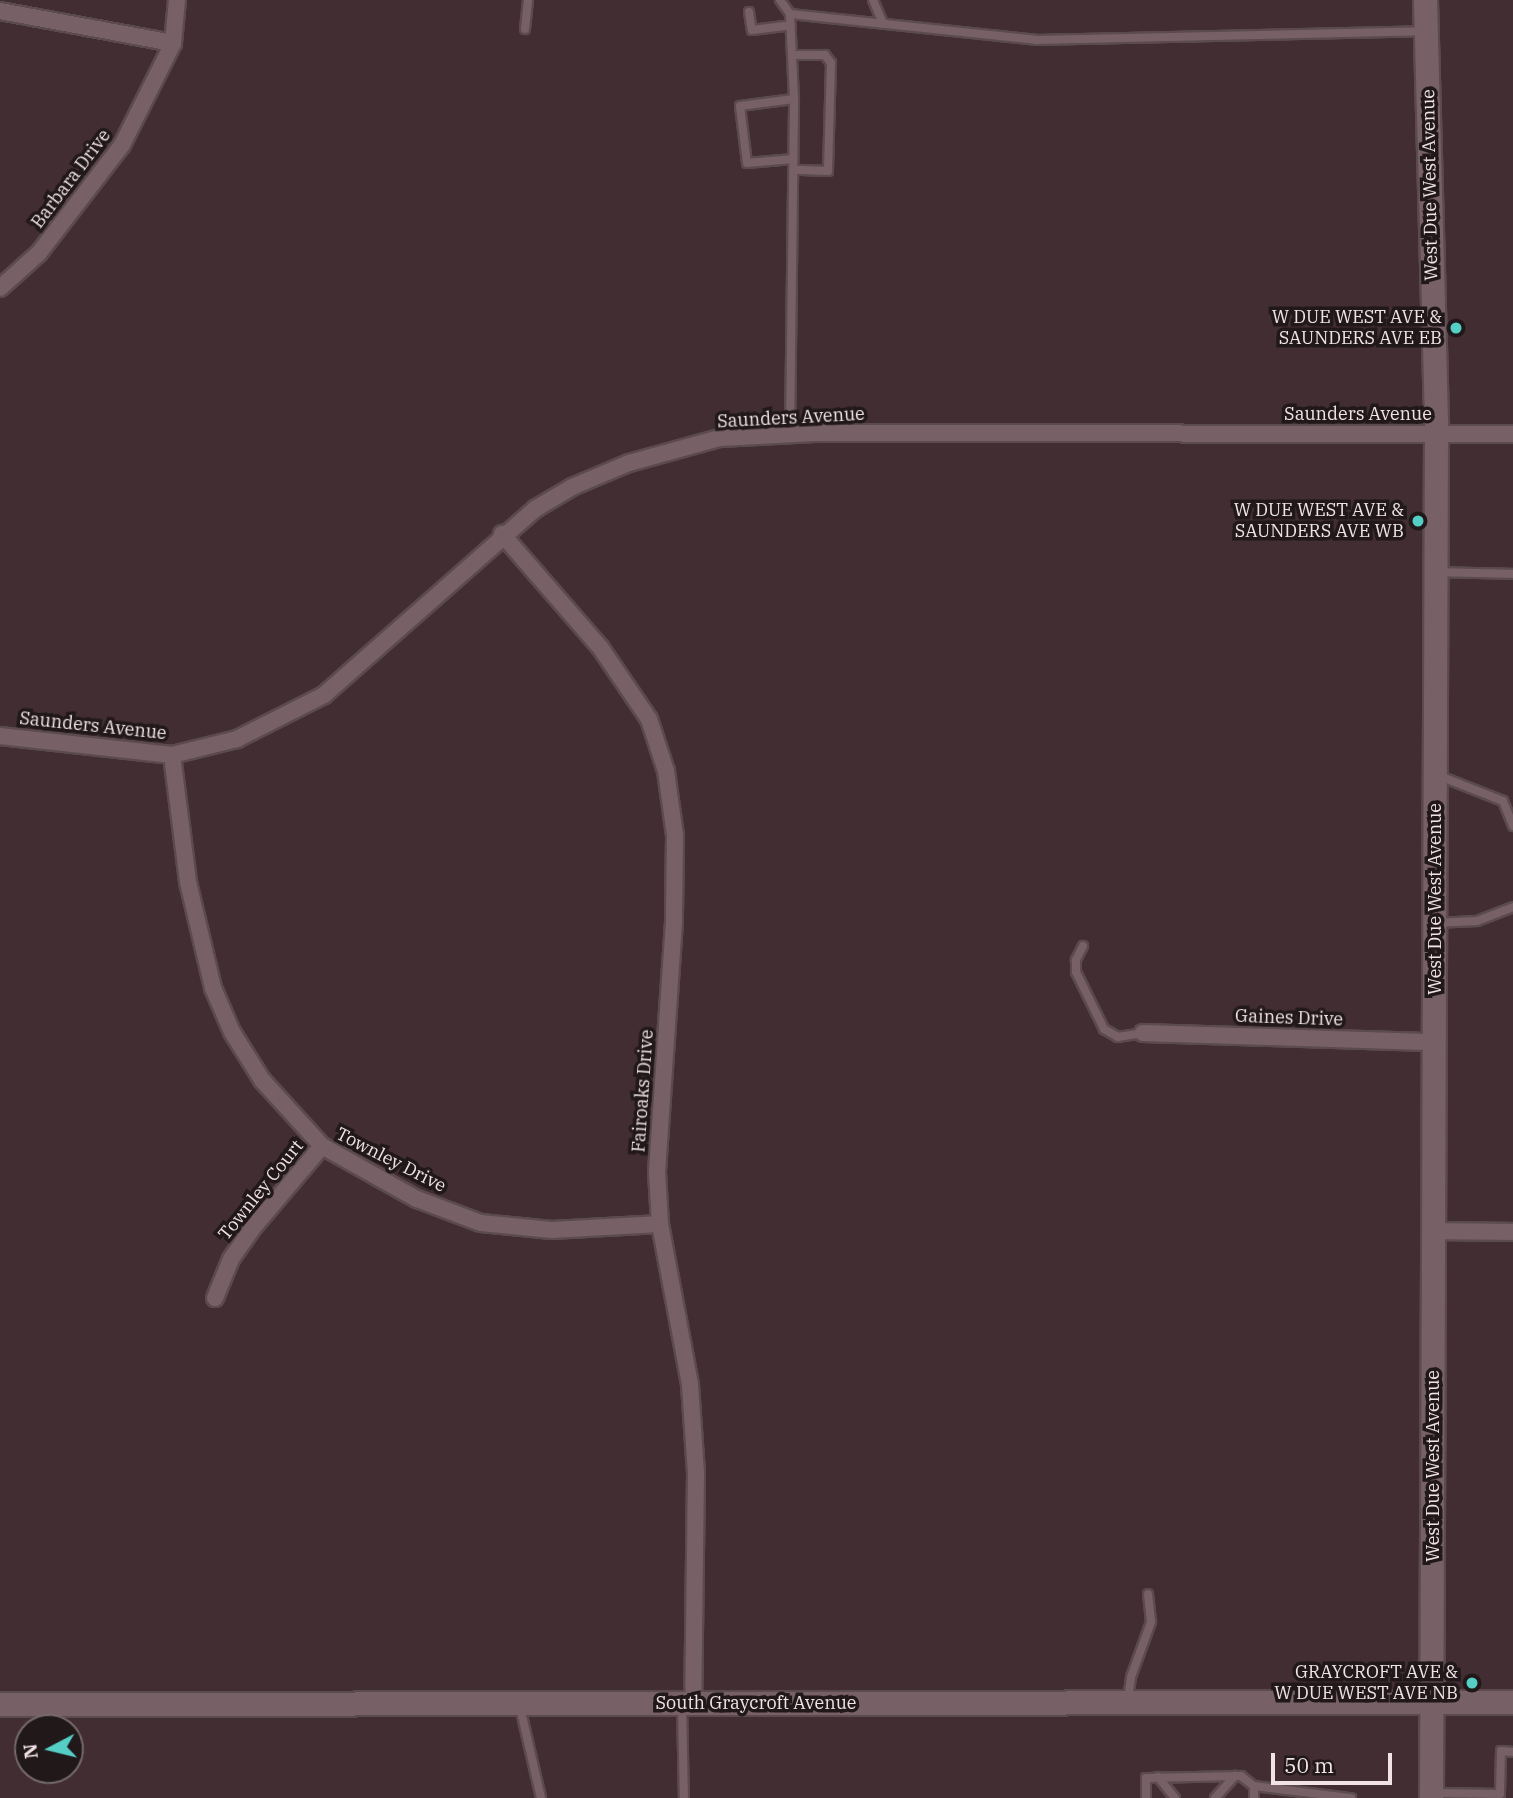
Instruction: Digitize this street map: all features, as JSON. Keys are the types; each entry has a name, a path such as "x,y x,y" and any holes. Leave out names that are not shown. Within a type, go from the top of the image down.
{"main road":[{"name":"West Due West Avenue","path":"1425,0 1436,433 1431,1795"},
{"name":"South Graycroft Avenue","path":"0,1704 1513,1702"}],"street":[{"name":"Barbara Drive","path":"0,288 39,253 122,145 173,43 177,0"},
{"path":"0,11 173,43"},
{"name":"Saunders Avenue","path":"0,736 172,755 237,739 324,695 502,534 572,487 629,463 720,438 790,434 1513,434"},
{"name":"Fairoaks Drive","path":"502,534 600,647 649,719 666,771 676,836 657,1172 660,1224 691,1397 696,1474 687,1703"},
{"name":"Townley Drive","path":"172,755 188,882 213,988 232,1032 262,1080 322,1146 417,1199 481,1223 552,1230 660,1224"},
{"name":"Gaines Drive","path":"1143,1033 1435,1042"},
{"name":"Townley Court","path":"215,1298 231,1259 251,1230 322,1146"},
{"path":"1434,1231 1513,1232"}],"lane":[{"path":"525,29 528,0"},
{"path":"780,0 790,14 793,55 790,434"},
{"path":"873,0 883,24"},
{"path":"749,12 752,30 791,25"},
{"path":"790,14 1036,40 1426,31"},
{"path":"793,55 825,55 831,63 828,171 794,170"},
{"path":"793,159 747,163 740,106 794,99"},
{"path":"1436,572 1513,574"},
{"path":"1435,774 1503,800 1513,826"},
{"path":"1435,923 1477,921 1513,908"},
{"path":"1083,946 1076,960 1076,972 1104,1029 1118,1037 1143,1033"},
{"path":"1128,1702 1131,1677 1151,1622 1148,1594"},
{"path":"684,1798 687,1703"},
{"path":"520,1704 541,1798"},
{"path":"1431,1795 1500,1794 1502,1751 1513,1752"},
{"path":"1215,1798 1235,1776"},
{"path":"1146,1798 1146,1778 1235,1776 1254,1786 1351,1798"},
{"path":"1158,1777 1175,1798"},
{"path":"1254,1786 1254,1798"}],"place":[{"name":"W DUE WEST AVE & SAUNDERS AVE EB","path":"1456,328"},
{"name":"W DUE WEST AVE & SAUNDERS AVE WB","path":"1418,521"},
{"name":"GRAYCROFT AVE & W DUE WEST AVE NB","path":"1472,1683"}]}
